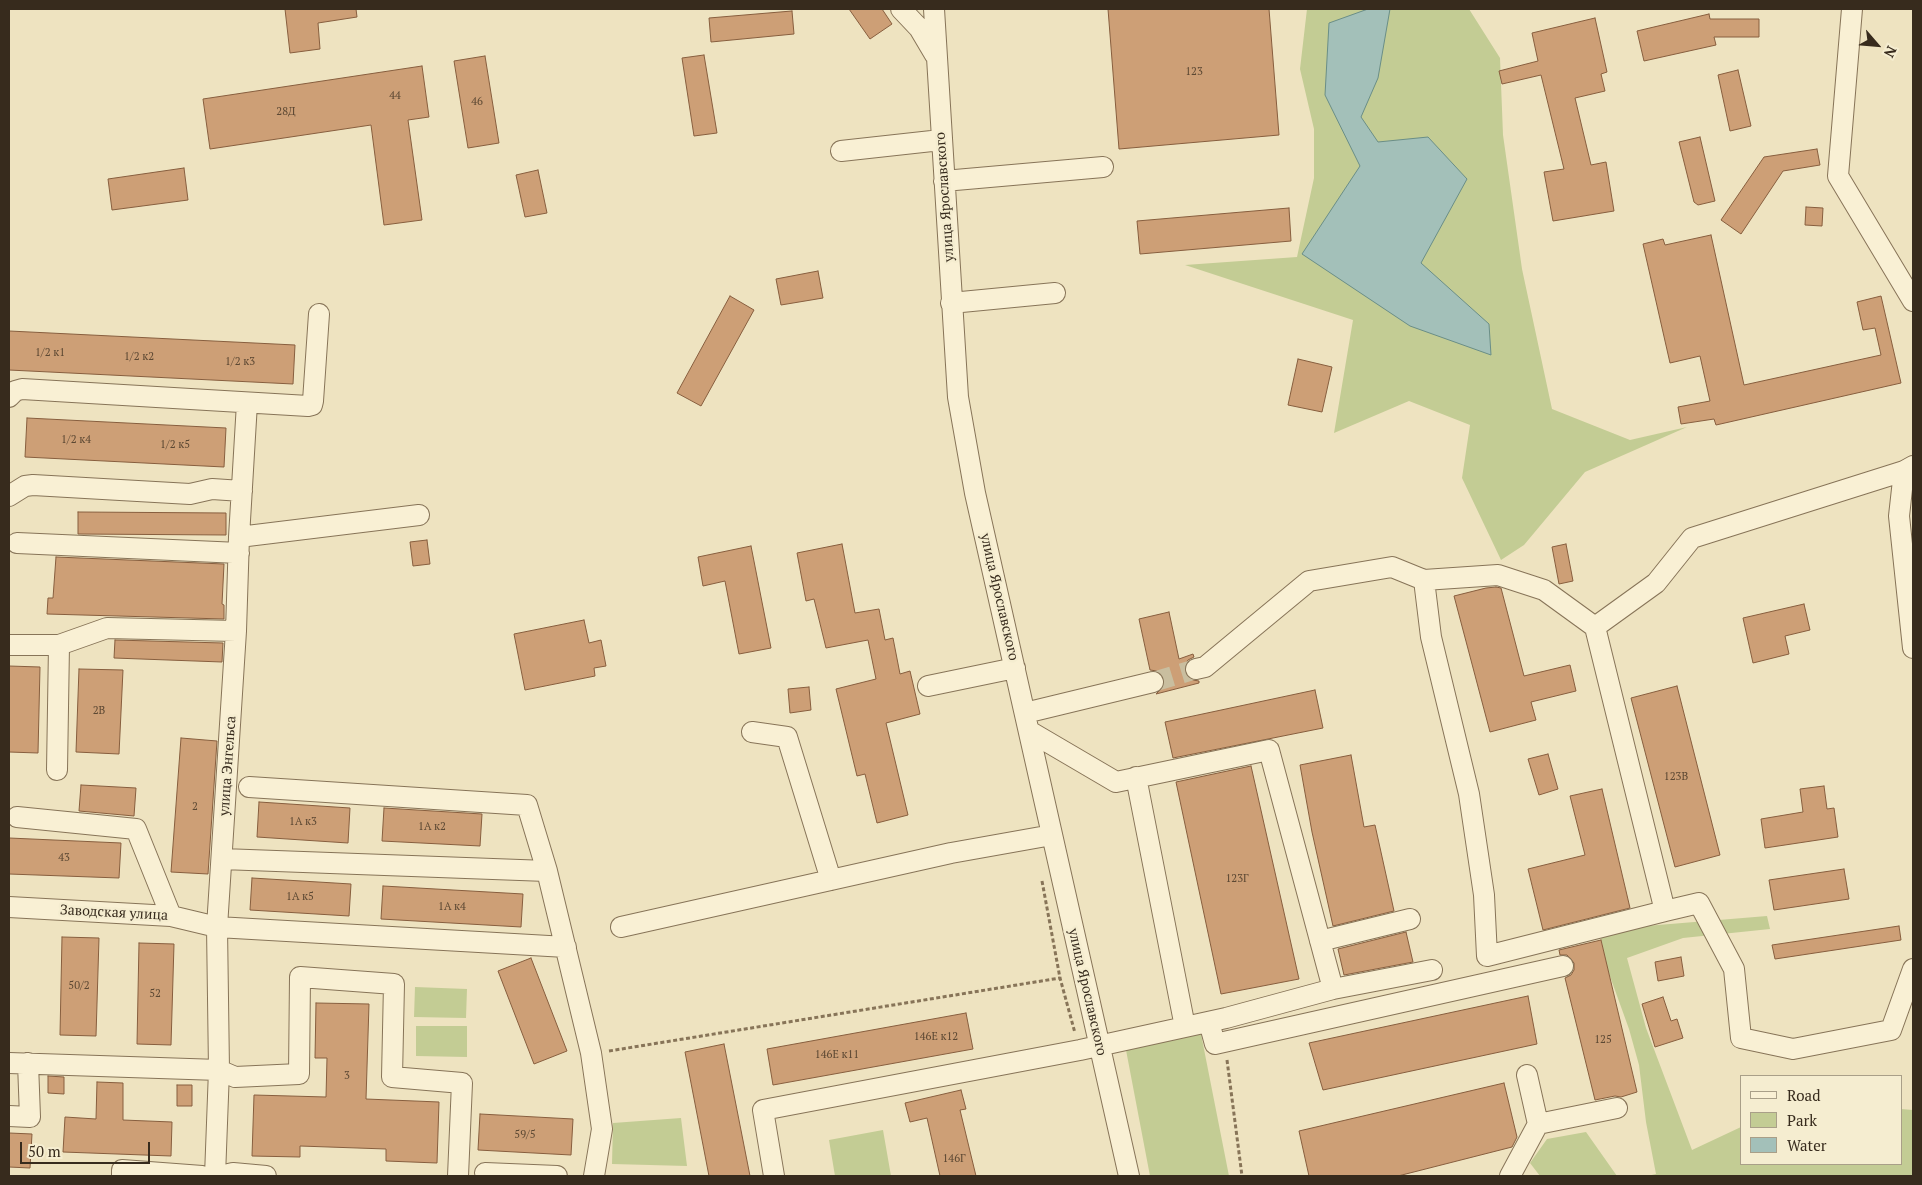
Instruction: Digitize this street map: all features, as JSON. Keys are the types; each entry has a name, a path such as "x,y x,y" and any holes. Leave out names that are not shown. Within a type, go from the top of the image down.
{"street":[{"path":"901,9 919,28 936,56"},
{"name":"улица Ярославского","path":"934,9 958,397 975,494 1128,1176"},
{"path":"1852,9 1838,176 1913,301"},
{"path":"841,151 941,140"},
{"path":"944,181 1103,167"},
{"path":"952,302 1056,293"},
{"path":"9,397 15,391 22,389 247,403 312,405 314,401 319,314"},
{"name":"улица Энгельса","path":"215,1176 219,1070 217,927 236,631 247,403"},
{"path":"1595,627 1656,582 1692,538 1909,468 1899,516 1913,648"},
{"path":"9,496 25,486 33,485 190,494 212,490 242,491"},
{"path":"18,543 239,545 419,515"},
{"path":"1196,669 1205,667 1274,612 1309,581 1392,567 1424,580 1498,575 1544,590 1595,627 1665,911"},
{"path":"1424,580 1431,637 1469,794 1484,895 1487,956 1699,903 1734,969 1741,1038 1793,1049 1891,1030 1913,970"},
{"path":"9,645 59,645 107,628 236,631"},
{"path":"56,770 59,645"},
{"path":"928,686 1014,668"},
{"path":"1027,722 1153,682"},
{"path":"1027,722 1116,782 1269,750 1333,989"},
{"path":"752,732 787,738 831,880"},
{"path":"1136,777 1186,1027"},
{"path":"249,787 527,806 547,871 591,1053 602,1129 594,1176"},
{"path":"17,818 136,829 171,916"},
{"path":"621,927 951,853 1052,835"},
{"path":"222,859 547,871"},
{"name":"Заводская улица","path":"9,907 171,916 217,927 566,948"},
{"path":"1320,942 1410,919"},
{"path":"1208,1022 1215,1044 1563,966"},
{"path":"774,1176 763,1110 1080,1050 1208,1022 1333,989 1432,970"},
{"path":"9,1116 30,1116 19,1063 219,1070 235,1077 299,1074 300,977 394,984 392,1077 462,1083 458,1176"},
{"path":"1510,1176 1538,1124 1527,1075"},
{"path":"1538,1124 1617,1108"},
{"path":"122,1176 122,1170 202,1176"},
{"path":"220,1176 233,1173 266,1176"},
{"path":"485,1173 557,1176"}],"path":[{"path":"1041,876 1060,978 1080,1050"},
{"path":"591,1053 1060,978"},
{"path":"1224,1042 1242,1176"}],"green space":[{"path":"1307,9 1469,9 1500,58 1503,135 1522,269 1552,409 1630,440 1687,427 1585,472 1524,545 1501,560 1462,478 1470,425 1409,401 1334,433 1353,320 1185,265 1297,257 1314,178 1314,129 1300,69"},
{"path":"1767,916 1770,929 1683,938 1627,958 1646,1028 1692,1150 1740,1127 1740,1165 1902,1165 1902,1109 1913,1110 1913,1176 1647,1176 1656,1174 1646,1122 1639,1065 1629,1029 1607,968 1601,938 1646,926"},
{"path":"415,987 467,989 466,1018 414,1017"},
{"path":"416,1026 467,1026 467,1057 416,1056"},
{"path":"1201,1034 1229,1176 1150,1176 1126,1050"},
{"path":"681,1118 687,1166 612,1164 613,1123"},
{"path":"883,1130 891,1176 835,1176 829,1140"},
{"path":"1586,1132 1617,1176 1540,1176 1530,1163 1547,1139"}],"water":[{"path":"1368,9 1390,9 1378,78 1361,117 1378,142 1428,137 1467,179 1421,263 1489,324 1491,355 1410,326 1302,254 1360,166 1325,95 1329,23"}],"building":[{"path":"285,9 356,9 357,17 318,23 320,49 290,53"},
{"path":"849,9 882,9 892,24 870,39"},
{"path":"1108,9 1269,9 1279,135 1119,149"},
{"path":"792,11 794,34 711,42 709,18"},
{"path":"1709,14 1710,19 1759,19 1759,37 1714,37 1716,45 1644,61 1637,31"},
{"path":"1595,18 1607,72 1601,74 1605,91 1575,98 1591,165 1606,162 1614,211 1553,221 1544,172 1564,169 1541,75 1502,84 1499,71 1538,61 1532,33"},
{"path":"704,55 717,133 694,136 682,58"},
{"path":"485,56 499,143 468,148 454,61"},
{"path":"422,66 429,117 408,120 422,220 384,225 371,125 210,149 203,99"},
{"path":"1738,70 1751,126 1730,131 1718,75"},
{"path":"1700,137 1715,201 1698,205 1694,202 1679,142"},
{"path":"1817,149 1820,165 1783,171 1741,234 1721,220 1764,157"},
{"path":"184,168 188,200 112,210 108,179"},
{"path":"538,170 547,213 525,217 516,175"},
{"path":"1806,207 1823,208 1822,226 1805,225"},
{"path":"1289,208 1291,241 1140,254 1137,221"},
{"path":"1711,235 1744,385 1881,355 1875,328 1863,330 1857,302 1881,296 1901,383 1716,425 1714,419 1681,424 1678,407 1710,401 1700,356 1670,363 1643,244 1663,239 1665,245"},
{"path":"818,271 823,298 781,305 776,279"},
{"path":"730,296 754,310 701,406 677,393"},
{"path":"9,331 295,345 293,384 9,370"},
{"path":"1298,359 1332,367 1322,412 1288,405"},
{"path":"27,418 226,428 224,467 25,457"},
{"path":"78,512 226,513 226,535 78,534"},
{"path":"427,540 430,564 413,566 410,542"},
{"path":"842,544 855,613 879,609 885,640 893,638 900,674 910,671 920,714 886,723 908,815 877,823 865,774 857,776 836,689 876,679 868,640 826,648 814,599 806,601 797,553"},
{"path":"1566,544 1573,581 1559,584 1552,547"},
{"path":"751,546 771,648 739,654 725,581 703,586 698,557"},
{"path":"56,557 224,564 222,604 224,605 224,619 47,614 48,598 53,598"},
{"path":"1496,587 1501,588 1524,676 1570,665 1576,691 1531,702 1536,720 1490,732 1454,596"},
{"path":"1804,604 1810,630 1785,636 1789,654 1753,663 1743,618"},
{"path":"1169,612 1179,659 1193,654 1194,657 1188,660 1184,671 1188,677 1199,681 1199,683 1156,694 1164,686 1165,680 1157,671 1150,670 1139,619"},
{"path":"584,620 589,643 601,640 606,666 594,668 595,676 525,690 514,634"},
{"path":"115,640 223,643 222,662 114,658"},
{"path":"9,666 40,667 38,753 9,752"},
{"path":"79,669 123,670 119,754 76,752"},
{"path":"1677,686 1720,855 1675,867 1631,698"},
{"path":"809,687 811,710 790,713 788,689"},
{"path":"1315,690 1323,728 1173,758 1165,722"},
{"path":"181,738 217,741 208,874 171,872"},
{"path":"1548,754 1558,789 1539,795 1528,759"},
{"path":"1351,755 1364,827 1375,825 1394,911 1333,926 1312,832 1300,765"},
{"path":"1251,766 1299,979 1221,994 1176,782"},
{"path":"81,785 136,788 134,816 79,811"},
{"path":"1824,786 1827,809 1834,808 1838,837 1765,848 1761,819 1803,812 1800,789"},
{"path":"1602,789 1630,908 1543,930 1528,869 1585,855 1570,796"},
{"path":"259,802 350,808 348,843 257,837"},
{"path":"384,808 482,814 480,846 382,841"},
{"path":"9,838 121,843 119,878 9,874"},
{"path":"1844,869 1849,899 1774,910 1769,880"},
{"path":"252,878 351,884 349,916 250,910"},
{"path":"383,886 523,894 521,927 381,919"},
{"path":"1899,926 1901,940 1775,959 1772,945"},
{"path":"1406,932 1413,962 1344,975 1338,949"},
{"path":"62,937 99,938 96,1036 60,1035"},
{"path":"1601,940 1637,1092 1621,1097 1615,1096 1595,1100 1565,978 1571,975 1574,970 1574,963 1567,955 1560,955 1559,950"},
{"path":"139,943 174,944 171,1045 137,1044"},
{"path":"1681,957 1684,976 1658,981 1655,962"},
{"path":"531,958 567,1051 534,1064 498,971"},
{"path":"1528,996 1537,1044 1323,1090 1309,1043"},
{"path":"1663,997 1671,1021 1677,1019 1683,1038 1655,1047 1642,1004"},
{"path":"316,1003 369,1004 366,1099 439,1102 437,1163 386,1161 386,1149 300,1146 300,1157 252,1156 254,1095 326,1097 327,1058 315,1058"},
{"path":"966,1013 973,1049 773,1085 767,1049"},
{"path":"724,1044 750,1176 709,1176 685,1052"},
{"path":"48,1076 64,1077 64,1094 48,1093"},
{"path":"97,1082 123,1083 123,1120 172,1122 171,1156 63,1152 65,1117 96,1119"},
{"path":"1504,1083 1517,1137 1512,1147 1398,1176 1309,1176 1299,1131"},
{"path":"177,1085 192,1085 192,1106 177,1106"},
{"path":"961,1090 966,1109 960,1110 976,1176 940,1176 927,1118 910,1122 905,1103"},
{"path":"480,1114 573,1119 571,1155 478,1150"},
{"path":"9,1133 32,1134 30,1168 9,1167"}],"tunnel":[{"path":"1153,682 1196,669"}]}
